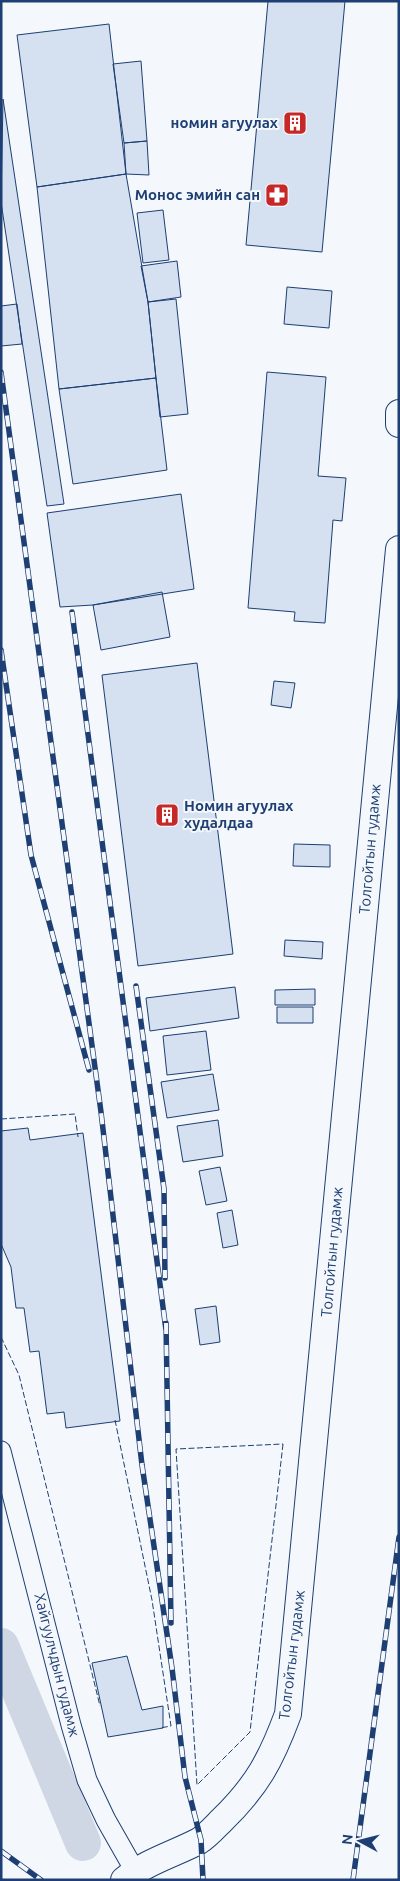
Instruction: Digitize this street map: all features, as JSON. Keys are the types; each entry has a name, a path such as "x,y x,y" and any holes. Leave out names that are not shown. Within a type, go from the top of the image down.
{"main road":[{"path":"399,413 399,424"},
{"name":"Толгойтын гудамж","path":"129,1875 201,1840 230,1813 255,1786 274,1751 288,1714 399,549"}],"street":[{"name":"Хайгуулчдын гудамж","path":"1,1451 87,1780 129,1875"}],"building":[{"name":"номин агуулах","path":"268,1 345,1 322,252 246,245"},
{"path":"109,24 126,174 37,187 17,35"},
{"path":"141,61 147,141 124,143 113,64"},
{"path":"3,99 64,504 47,506 1,202"},
{"path":"147,141 149,175 126,174 124,143"},
{"path":"126,174 148,302 156,378 59,389 37,187"},
{"path":"163,210 169,260 143,263 137,213"},
{"path":"177,261 181,297 148,302 141,266"},
{"path":"287,287 332,291 329,328 284,324"},
{"path":"176,299 188,414 160,417 148,302"},
{"path":"17,304 22,344 1,346 1,306"},
{"path":"267,372 326,377 318,476 346,478 342,521 333,520 325,623 294,621 295,612 248,608"},
{"path":"156,378 167,470 73,484 59,389"},
{"path":"181,494 194,589 93,605 60,607 47,513"},
{"path":"162,592 170,637 101,650 93,605"},
{"name":"Номин агуулах худалдаа","path":"197,663 233,954 138,966 102,675"},
{"path":"274,681 295,683 291,708 271,705"},
{"path":"294,844 330,845 330,867 293,866"},
{"path":"285,940 323,942 322,959 284,956"},
{"path":"235,987 239,1018 150,1031 146,998"},
{"path":"315,989 315,1005 275,1005 275,990"},
{"path":"277,1007 313,1007 313,1023 277,1023"},
{"path":"206,1031 211,1070 167,1075 163,1036"},
{"path":"213,1074 219,1110 167,1118 161,1082"},
{"path":"218,1120 223,1156 183,1162 177,1126"},
{"path":"28,1128 30,1140 83,1133 120,1421 66,1428 64,1412 47,1414 39,1351 30,1352 24,1308 16,1308 11,1267 1,1244 1,1131"},
{"path":"220,1167 227,1201 206,1205 199,1171"},
{"path":"232,1210 238,1245 223,1248 217,1213"},
{"path":"216,1306 220,1342 200,1345 195,1309"},
{"path":"127,1656 142,1710 163,1706 163,1728 108,1737 92,1663"}],"waterway":[{"path":"1,1646 83,1843"}],"railway":[{"path":"1,372 101,1112 142,1465 172,1668 185,1777 201,1840 203,1880"},
{"path":"72,612 166,1330"},
{"path":"1,650 31,855 89,1070"},
{"path":"136,986 164,1189 165,1278"},
{"path":"166,1323 171,1623"},
{"path":"353,1880 399,1537"},
{"path":"1,1851 41,1880"}],"fence":[{"path":"1,1119 75,1114 78,1137"},
{"path":"1,1337 19,1375 100,1706"},
{"path":"115,1420 152,1600 171,1726 160,1728"},
{"path":"283,1444 250,1732 197,1785 176,1449 283,1444"}],"place":[{"name":"номин агуулах","path":"295,123"},
{"name":"Монос эмийн сан","path":"277,195"},
{"name":"Номин агуулах худалдаа","path":"167,815"}]}
